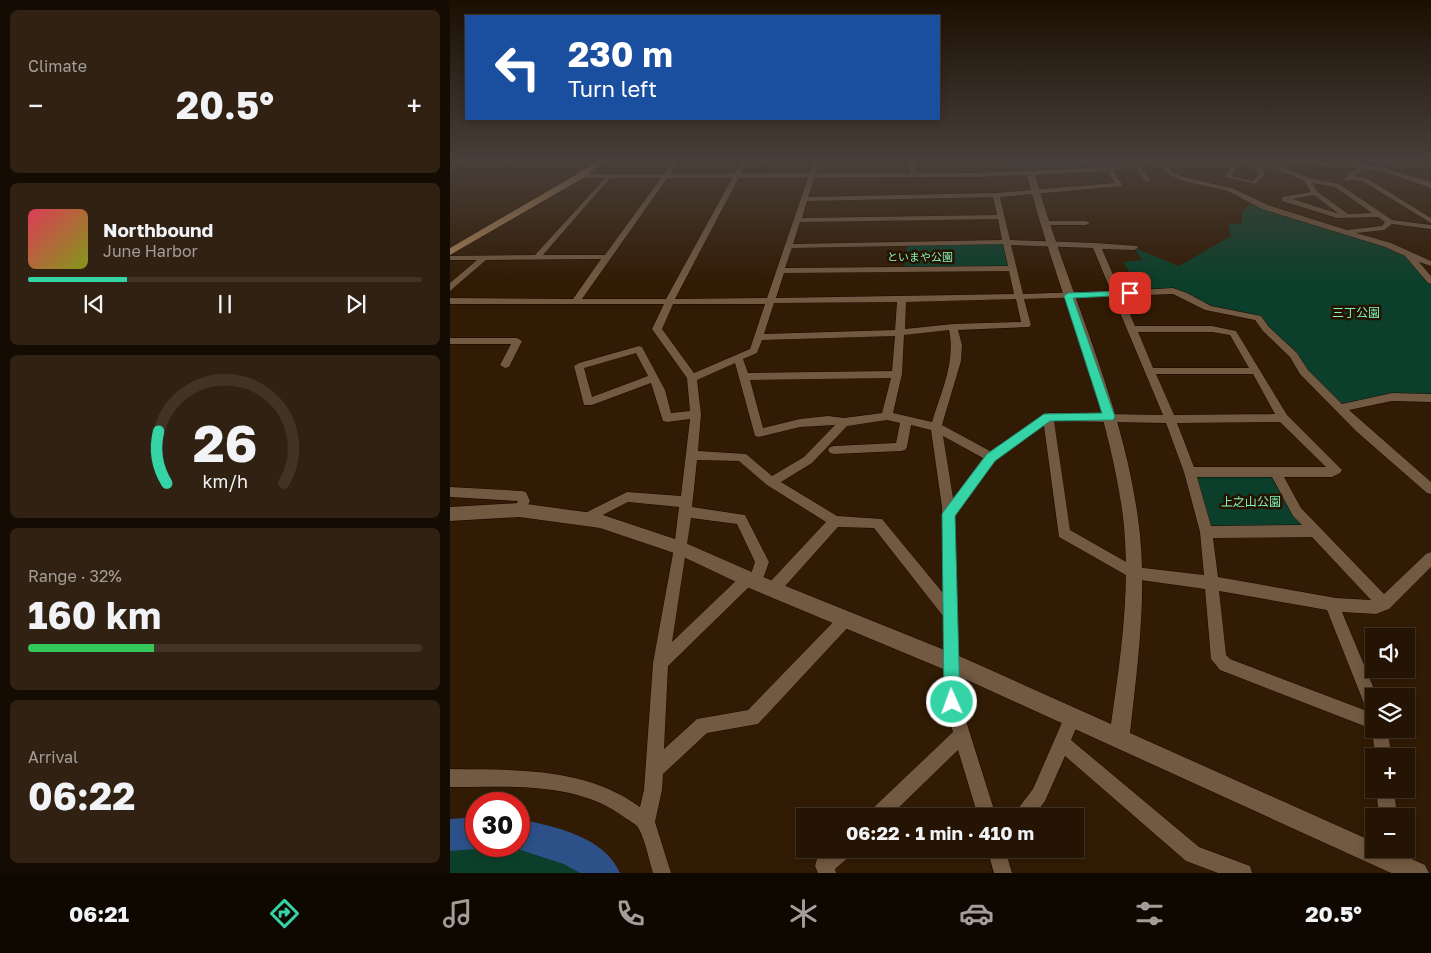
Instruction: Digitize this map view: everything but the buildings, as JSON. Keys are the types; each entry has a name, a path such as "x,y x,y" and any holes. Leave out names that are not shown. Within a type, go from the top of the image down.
{"main road":[{"path":"450,252 538,201"}],"street":[{"path":"538,256 587,201"},
{"path":"575,302 647,201"},
{"path":"662,873 646,822 653,790 655,769 661,664 681,548 696,414 692,378 658,329 669,302 723,201"},
{"path":"692,378 754,351 768,302 804,201"},
{"path":"759,337 899,333 953,327 1026,325 997,201"},
{"path":"1037,201 1109,417 1126,488 1131,523 1134,573 1131,643 1119,737"},
{"path":"1253,201 1265,207 1407,252 1431,264"},
{"path":"1290,201 1338,216 1380,215"},
{"path":"1325,201 1346,216"},
{"path":"1360,201 1390,222 1431,228"},
{"path":"1399,201 1431,221"},
{"path":"797,220 1001,217"},
{"path":"1044,223 1086,222"},
{"path":"1343,231 1384,228 1390,222"},
{"path":"788,246 1007,242 1134,248"},
{"path":"1096,245 1170,419 1190,472 1206,532 1219,659 1225,664 1365,718"},
{"path":"1407,252 1431,281"},
{"path":"450,258 607,257"},
{"path":"450,288 484,258"},
{"path":"780,271 1013,268"},
{"path":"450,301 768,302 1068,296 1173,291 1187,294 1198,304 1208,308 1258,318 1294,355 1304,372 1360,428 1431,489"},
{"path":"887,416 897,374 902,300"},
{"path":"953,327 957,345 956,361 936,427 946,484 948,514 952,702 984,808"},
{"path":"1132,329 1212,329 1233,333 1283,418 1336,470 1332,472 1276,473 1190,472"},
{"path":"450,341 517,340 505,365"},
{"path":"654,378 588,402 579,366 639,349 654,378 660,390 667,418 696,414"},
{"path":"738,358 750,393 759,433 800,423 828,420 844,422 887,416 936,427 991,458"},
{"path":"1150,371 1256,371"},
{"path":"743,377 897,374"},
{"path":"1341,408 1392,397 1431,398"},
{"path":"1048,417 1064,533 1134,573 1212,583 1332,604 1376,607 1384,604 1431,558"},
{"path":"948,514 991,458 1048,417 1283,418"},
{"path":"834,450 901,447 906,420"},
{"path":"770,482 808,460 844,422"},
{"path":"692,455 742,457 770,482 835,521 878,523 949,612"},
{"path":"1276,473 1297,512 1384,604"},
{"path":"450,492 522,496 524,501 519,510"},
{"path":"585,519 627,497 741,519 762,562 759,583"},
{"path":"450,514 519,510 600,521 681,548 759,583 950,662 1365,844"},
{"path":"661,664 835,521"},
{"path":"1206,532 1314,531"},
{"path":"1332,604 1366,688"},
{"path":"655,769 703,726 752,718 846,619"},
{"path":"1029,808 1039,795 1073,717"},
{"path":"885,808 963,734"},
{"path":"1062,743 1193,854 1243,873"},
{"path":"450,778 525,779 584,788 613,800 646,822"},
{"path":"826,873 824,866 833,858"},
{"path":"999,858 1003,873"},
{"path":"1395,858 1417,873"}],"green space":[{"name":"三丁公園","path":"1254,202 1407,252 1431,281 1431,398 1392,397 1341,408 1258,318 1208,308 1187,294 1143,293 1123,262 1142,260 1134,248 1179,266 1231,236 1228,223 1241,224 1243,211"},
{"name":"といまや公園","path":"1007,242 1013,268 904,271 907,244"},
{"name":"上之山公園","path":"1200,476 1271,477 1277,480 1290,510 1304,525 1301,527 1215,529 1211,525 1198,479"},
{"path":"450,834 465,834 465,857 530,857 530,844 589,873 450,873"}],"waterway":[{"path":"450,835 465,834"},
{"path":"530,838 553,843 588,858 603,873"}],"route":[{"path":"952,702 948,514 991,458 1048,417 1109,417 1068,296 1130,293"}]}
